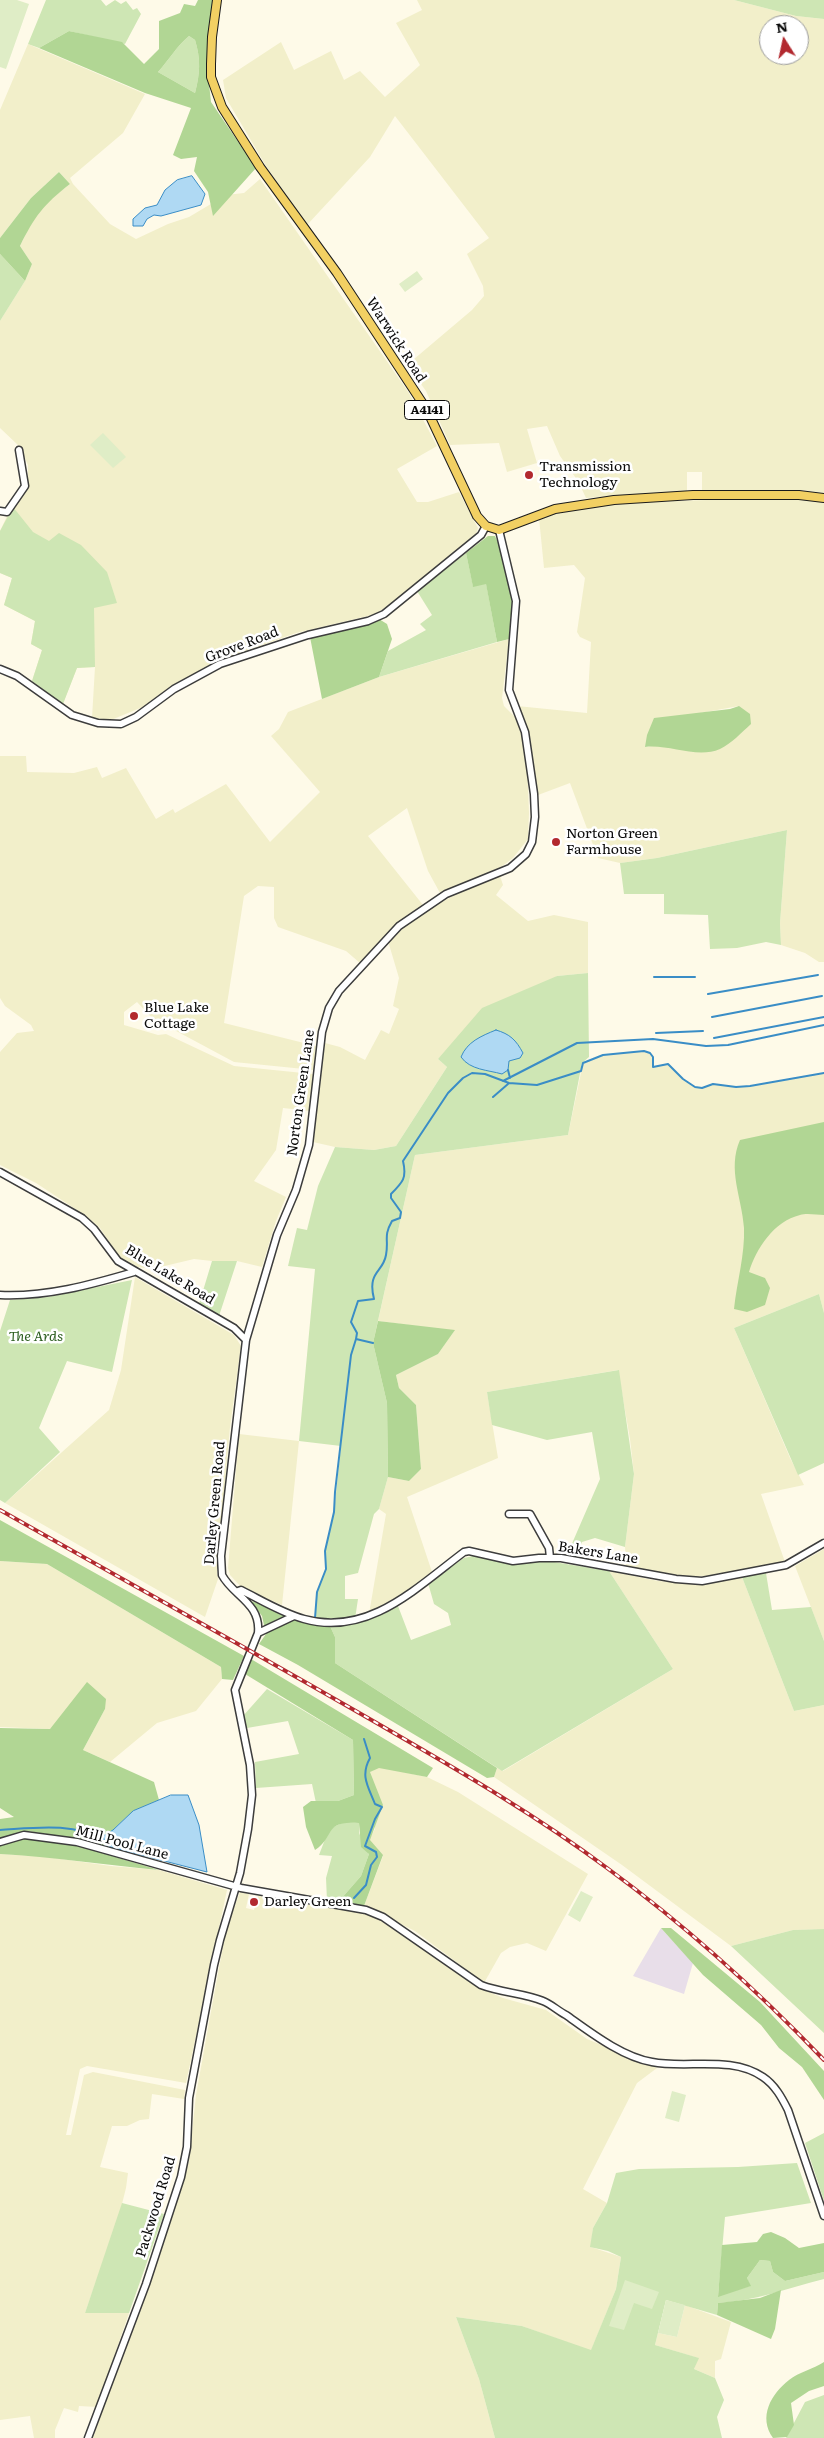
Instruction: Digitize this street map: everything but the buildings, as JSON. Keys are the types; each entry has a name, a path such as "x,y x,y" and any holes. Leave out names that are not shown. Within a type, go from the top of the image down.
{"main road":[{"name":"Warwick Road","path":"217,0 212,37 211,77 222,107 260,167 337,273 427,410 477,516 486,526"},
{"path":"486,526 499,530 555,509 614,500 693,495 799,495 824,498"}],"street":[{"path":"0,511 7,512 25,486 19,450"},
{"name":"Grove Road","path":"0,669 17,676 72,715 98,723 121,724 136,716 174,689 220,664 299,638 368,621 384,614 481,536 486,526"},
{"name":"Norton Green Lane","path":"246,1340 277,1235 296,1190 309,1146 322,1032 332,1002 354,974 399,926 446,894 515,864 526,854 533,838 534,794 525,732 509,690 516,601 499,530"},
{"name":"Blue Lake Road","path":"0,1172 82,1218 94,1229 118,1261 134,1272 234,1328 246,1340"},
{"path":"0,1295 41,1294 89,1285 134,1272"},
{"path":"234,1328 250,1326"},
{"name":"Darley Green Road","path":"246,1340 220,1568 226,1582 238,1591 254,1612 259,1625 258,1633"},
{"path":"509,1514 530,1514 549,1548 550,1558"},
{"name":"Bakers Lane","path":"238,1591 240,1590 294,1616 319,1622 343,1624 355,1621 398,1602 464,1552 469,1551 513,1561 550,1558 676,1579 702,1581 786,1565 824,1543"},
{"path":"236,1887 243,1859 252,1795 249,1755 236,1702 235,1686 258,1633 294,1616"},
{"name":"Mill Pool Lane","path":"0,1842 24,1835 77,1842 236,1887 304,1901 366,1910 383,1917 481,1985 498,1992 544,2001 612,2046 650,2062 677,2065 720,2064 740,2068 763,2077 782,2098 788,2110 824,2216"},
{"name":"Packwood Road","path":"88,2438 146,2284 181,2177 187,2147 189,2098 220,1940 236,1887"}],"shaded area":[{"path":"417,0 734,0 792,15 759,15 759,65 809,65 809,17 824,19 824,493 802,490 702,490 702,472 687,472 687,491 586,498 578,481 560,456 547,426 527,429 537,463 507,472 499,443 450,445 426,391 407,365 472,310 484,296 483,286 467,254 489,238 395,116 370,157 307,225 266,166 226,98 223,80 281,42 294,70 331,51 344,80 360,71 385,97 420,65 396,23 422,10"},
{"path":"28,44 145,94 123,133 70,178 73,184 110,224 136,239 168,224 189,217 226,195 244,193 260,179 409,393 437,446 397,469 417,502 428,502 459,492 478,528 476,534 376,614 296,633 226,658 184,679 145,706 111,720 92,718 95,667 77,668 62,706 32,681 42,650 31,644 35,621 4,605 12,578 0,573 0,531 8,514 28,487 28,465 19,446 0,428 0,321 25,281 32,264 20,246 34,217 49,200 70,184 59,172 31,198 0,238 0,110"},
{"path":"800,497 824,499 824,962 819,962 805,953 781,945 780,923 787,830 657,858 620,863 598,858 570,783 538,795 527,727 517,706 587,713 591,642 580,637 577,632 585,578 574,565 544,568 539,518 567,509 613,503","holes":["739,706 695,752 659,745 645,747 695,714"]},
{"path":"509,639 502,698 504,706 521,726 527,761 529,813 528,839 513,858 501,867 440,893 428,871 407,808 368,836 423,905 401,920 360,963 346,951 278,927 274,918 274,887 258,886 244,896 224,1023 316,1046 314,1070 234,1062 152,1018 137,1002 124,1012 124,1025 158,1035 166,1034 234,1066 313,1074 309,1111 283,1108 276,1150 254,1181 286,1197 276,1221 262,1267 237,1261 194,1259 152,1269 138,1267 137,1270 118,1255 100,1228 86,1216 36,1183 0,1165 0,1052 17,1033 34,1031 31,1025 5,1006 0,998 0,756 26,756 27,772 74,773 97,767 102,778 126,768 156,819 173,809 175,813 226,784 270,842 320,792 271,736 279,729 288,712 379,677"},
{"path":"500,876 503,885 496,895 528,921 554,915 588,922 588,973 557,976 438,1059 447,1067 396,1146 374,1150 335,1147 313,1142 325,1043 340,1047 365,1060 381,1030 389,1034 399,1009 393,1006 399,978 388,941 405,926 436,905 470,887"},
{"path":"644,1051 650,1053 653,1057 653,1067 668,1064 683,1079 695,1087 702,1088 713,1084 736,1087 750,1086 824,1073 824,1313 819,1294 734,1328 790,1458 804,1485 761,1494 785,1562 711,1576 676,1577 626,1567 625,1547 634,1474 618,1370 487,1392 498,1458 407,1497 432,1572 396,1599 369,1614 386,1514 379,1509 388,1477 409,1481 421,1469 416,1405 399,1388 396,1375 438,1354 454,1331 378,1321 415,1155 568,1135 583,1063 603,1055"},
{"path":"135,1277 234,1335 241,1346 230,1427 217,1572 218,1579 205,1617 5,1503 109,1410 121,1370"},
{"path":"239,1434 299,1441 282,1605 243,1589 230,1575 228,1568"},
{"path":"824,1549 824,1641 795,1566"},
{"path":"0,1561 47,1564 221,1667 222,1679 196,1711 157,1723 110,1762 83,1750 105,1709 105,1699 50,1729 0,1727"},
{"path":"609,1571 658,1581 703,1584 742,1577 794,1711 824,1705 824,1929 793,1930 731,1946 622,1865 494,1777 497,1768 503,1771 673,1669"},
{"path":"379,1767 427,1777 458,1792 588,1874 546,1951 527,1943 510,1947 501,1953 484,1983 415,1931 364,1906 383,1856 369,1840 375,1829 369,1772"},
{"path":"0,1854 40,1856 111,1866 159,1870 227,1890 186,2083 87,2066 80,2069 66,2135 71,2135 84,2075 93,2072 185,2090 184,2099 152,2094 149,2119 140,2120 127,2126 112,2126 100,2167 128,2173 126,2188 119,2216 85,2313 129,2313 97,2407 79,2406 78,2412 64,2408 55,2430 55,2438 34,2438 30,2416 0,2420"},
{"path":"240,1892 249,1894 246,1908 254,1910 258,1896 372,1915 482,1989 503,1998 546,2010 587,2039 657,2068 637,2083 583,2189 607,2203 593,2228 591,2247 621,2257 616,2289 591,2351 522,2326 456,2317 479,2379 495,2438 93,2438 189,2161 196,2095 226,1930"},
{"path":"661,1928 693,1963 684,1994 633,1976"},
{"path":"685,2305 731,2322 721,2359 715,2361 715,2378 694,2369 698,2358 655,2345 658,2333 677,2337"}],"green space":[{"path":"0,0 17,0 29,4 6,69 0,67"},
{"path":"46,0 101,0 106,6 115,0 121,4 126,1 133,10 137,8 141,14 125,44 69,31 39,48 28,44"},
{"path":"198,0 215,0 207,65 211,102 256,168 213,216 208,192 194,171 197,157 181,159 173,155 191,108 145,93 39,48 69,31 122,42 144,64 159,49 159,21 180,13 184,4 195,6","holes":["189,36 195,40 199,66 195,93 158,72"]},
{"path":"734,0 824,0 824,19 809,17 809,15 792,15"},
{"path":"189,36 195,40 199,60 199,73 195,93 158,72"},
{"path":"59,172 70,184 40,212 20,246 32,264 25,281 0,254 0,238 31,198"},
{"path":"0,254 25,281 0,321"},
{"path":"417,271 423,279 405,292 399,284"},
{"path":"103,433 126,457 113,468 90,445"},
{"path":"13,507 33,532 49,541 59,533 81,545 107,572 117,603 94,608 95,667 77,668 63,704 32,681 42,650 31,644 35,621 4,605 12,578 0,573 0,531"},
{"path":"488,536 495,536 500,547 512,602 509,639 497,642 486,584 473,587 466,553"},
{"path":"466,553 473,586 486,583 497,642 379,677 388,651 426,630 420,624 432,615 417,591"},
{"path":"379,619 387,624 392,639 379,677 322,699 310,637"},
{"path":"739,706 750,714 751,724 720,749 711,752 692,752 664,747 645,747 647,735 654,718 730,709"},
{"path":"787,830 780,923 781,945 766,942 737,948 710,949 708,915 664,914 664,894 624,894 620,863 657,858"},
{"path":"588,973 589,1057 582,1063 568,1135 415,1155 373,1343 387,1403 388,1477 379,1509 374,1514 358,1573 345,1576 345,1599 358,1599 355,1619 315,1618 317,1592 326,1569 325,1551 334,1512 341,1446 299,1441 315,1269 288,1266 297,1228 307,1230 318,1186 335,1147 374,1150 396,1146 447,1067 438,1059 482,1008 557,976"},
{"path":"824,1122 824,1215 809,1214 791,1218 782,1223 767,1237 756,1254 749,1272 765,1278 770,1288 765,1305 747,1312 734,1309 744,1238 743,1217 735,1173 736,1151 740,1140"},
{"path":"212,1261 237,1261 219,1316 199,1304"},
{"name":"The Ards","path":"132,1280 112,1372 67,1361 39,1428 60,1452 5,1503 0,1500 0,1331 10,1300 48,1297"},
{"path":"819,1294 824,1313 824,1463 798,1475 734,1328"},
{"path":"378,1321 455,1330 438,1354 396,1375 399,1388 416,1405 421,1469 409,1481 388,1477 387,1403 373,1343"},
{"path":"619,1370 634,1474 625,1547 595,1538 582,1542 576,1557 567,1555 600,1479 592,1432 547,1440 492,1425 487,1392"},
{"path":"0,1520 244,1656 233,1680 222,1679 221,1667 47,1564 0,1561"},
{"path":"478,1555 554,1562 609,1571 673,1669 502,1771 335,1663 335,1637 330,1626 360,1622 398,1606 411,1640 451,1625 448,1613 434,1604 428,1583 464,1558"},
{"path":"766,1573 772,1610 811,1607 824,1641 824,1705 794,1711 742,1577"},
{"path":"251,1601 330,1626 335,1637 335,1663 497,1768 494,1777 487,1778 298,1665 259,1644 266,1634 262,1616"},
{"path":"251,1659 433,1768 427,1777 379,1768 370,1772 383,1805 370,1840 383,1855 364,1906 340,1900 361,1876 369,1854 361,1847 359,1823 340,1824 335,1827 315,1850 306,1827 303,1807 311,1801 338,1801 354,1795 353,1740 245,1674"},
{"path":"87,1682 106,1699 105,1709 83,1750 154,1782 159,1800 133,1811 113,1830 103,1836 106,1846 89,1841 28,1831 0,1839 0,1819 14,1817 0,1808 0,1728 50,1729"},
{"path":"267,1689 353,1740 354,1795 338,1801 316,1803 312,1784 256,1788 255,1762 299,1754 288,1721 247,1728 243,1716"},
{"path":"344,1822 359,1823 359,1833 369,1854 361,1876 340,1900 327,1901 326,1878 332,1856 319,1855 329,1829"},
{"path":"24,1837 75,1845 159,1870 0,1854 0,1845"},
{"path":"581,1891 593,1897 580,1922 568,1915"},
{"path":"661,1928 671,1928 760,2002 824,2071 824,2100 802,2067 779,2048 761,2025 703,1975"},
{"path":"824,1929 824,2033 731,1946 793,1930"},
{"path":"672,2091 686,2095 679,2122 665,2118"},
{"path":"824,2133 824,2201 805,2143"},
{"path":"797,2163 811,2203 725,2217 718,2296 750,2286 747,2278 760,2260 770,2261 773,2272 785,2281 824,2272 824,2279 758,2297 718,2303 717,2315 666,2300 655,2345 699,2358 694,2369 715,2378 724,2400 717,2417 722,2438 495,2438 479,2379 456,2317 522,2326 591,2350 616,2289 621,2257 608,2251 590,2247 593,2228 607,2203 616,2173 639,2169 738,2167"},
{"path":"122,2203 164,2214 129,2313 85,2313"},
{"path":"771,2232 785,2238 799,2248 824,2243 824,2272 785,2281 773,2272 770,2261 760,2260 747,2278 751,2286 718,2297 722,2245 757,2242 763,2234"},
{"path":"625,2280 659,2292 652,2309 634,2303 624,2330 609,2326"},
{"path":"781,2290 775,2329 771,2339 717,2315 718,2303 760,2298"},
{"path":"666,2300 685,2305 677,2337 658,2333"},
{"path":"824,2362 824,2386 809,2391 791,2403 794,2425 787,2437 773,2438 767,2422 767,2414 772,2399 789,2380"},
{"path":"824,2395 824,2438 786,2438 805,2402"}],"water":[{"path":"192,176 205,194 201,205 161,216 154,215 147,219 143,226 133,226 133,219 145,208 157,205 165,190 177,180"},
{"path":"496,1030 512,1038 523,1053 520,1058 509,1061 508,1070 502,1074 469,1065 461,1057 471,1043"},
{"path":"171,1795 188,1795 199,1825 207,1872 106,1846 103,1836 113,1830 133,1811"}],"waterway":[{"path":"708,994 818,975"},
{"path":"654,977 695,977"},
{"path":"712,1017 822,996"},
{"path":"714,1038 824,1017"},
{"path":"503,1081 577,1043 653,1039 706,1046 728,1045 824,1025"},
{"path":"656,1033 703,1031"},
{"path":"356,1339 357,1333 351,1322 358,1301 374,1299 372,1283 386,1255 388,1231 392,1221 400,1218 401,1212 391,1198 391,1194 403,1179 403,1161 448,1093 463,1078 472,1073 485,1074 509,1083 537,1085 581,1071 583,1063 603,1055 644,1051 650,1053 653,1057 653,1067 668,1064 683,1079 695,1087 702,1088 713,1084 736,1087 750,1086 824,1073"},
{"path":"508,1070 510,1078"},
{"path":"493,1097 508,1084"},
{"path":"315,1618 317,1592 326,1569 325,1551 334,1512 351,1355 356,1339 373,1343"},
{"path":"354,1898 366,1885 371,1865 377,1857 376,1852 365,1846 375,1819 382,1807 375,1804 366,1781 367,1764 370,1758 364,1739"},
{"path":"0,1830 66,1828 92,1834 104,1840"}],"railway":[{"path":"0,1510 387,1729 527,1813 581,1849 664,1912 720,1959 773,2008 824,2060"}],"place":[{"name":"Transmission Technology","path":"529,475"},
{"name":"Norton Green Farmhouse","path":"556,842"},
{"name":"Blue Lake Cottage","path":"134,1016"},
{"name":"Darley Green","path":"254,1902"}]}
